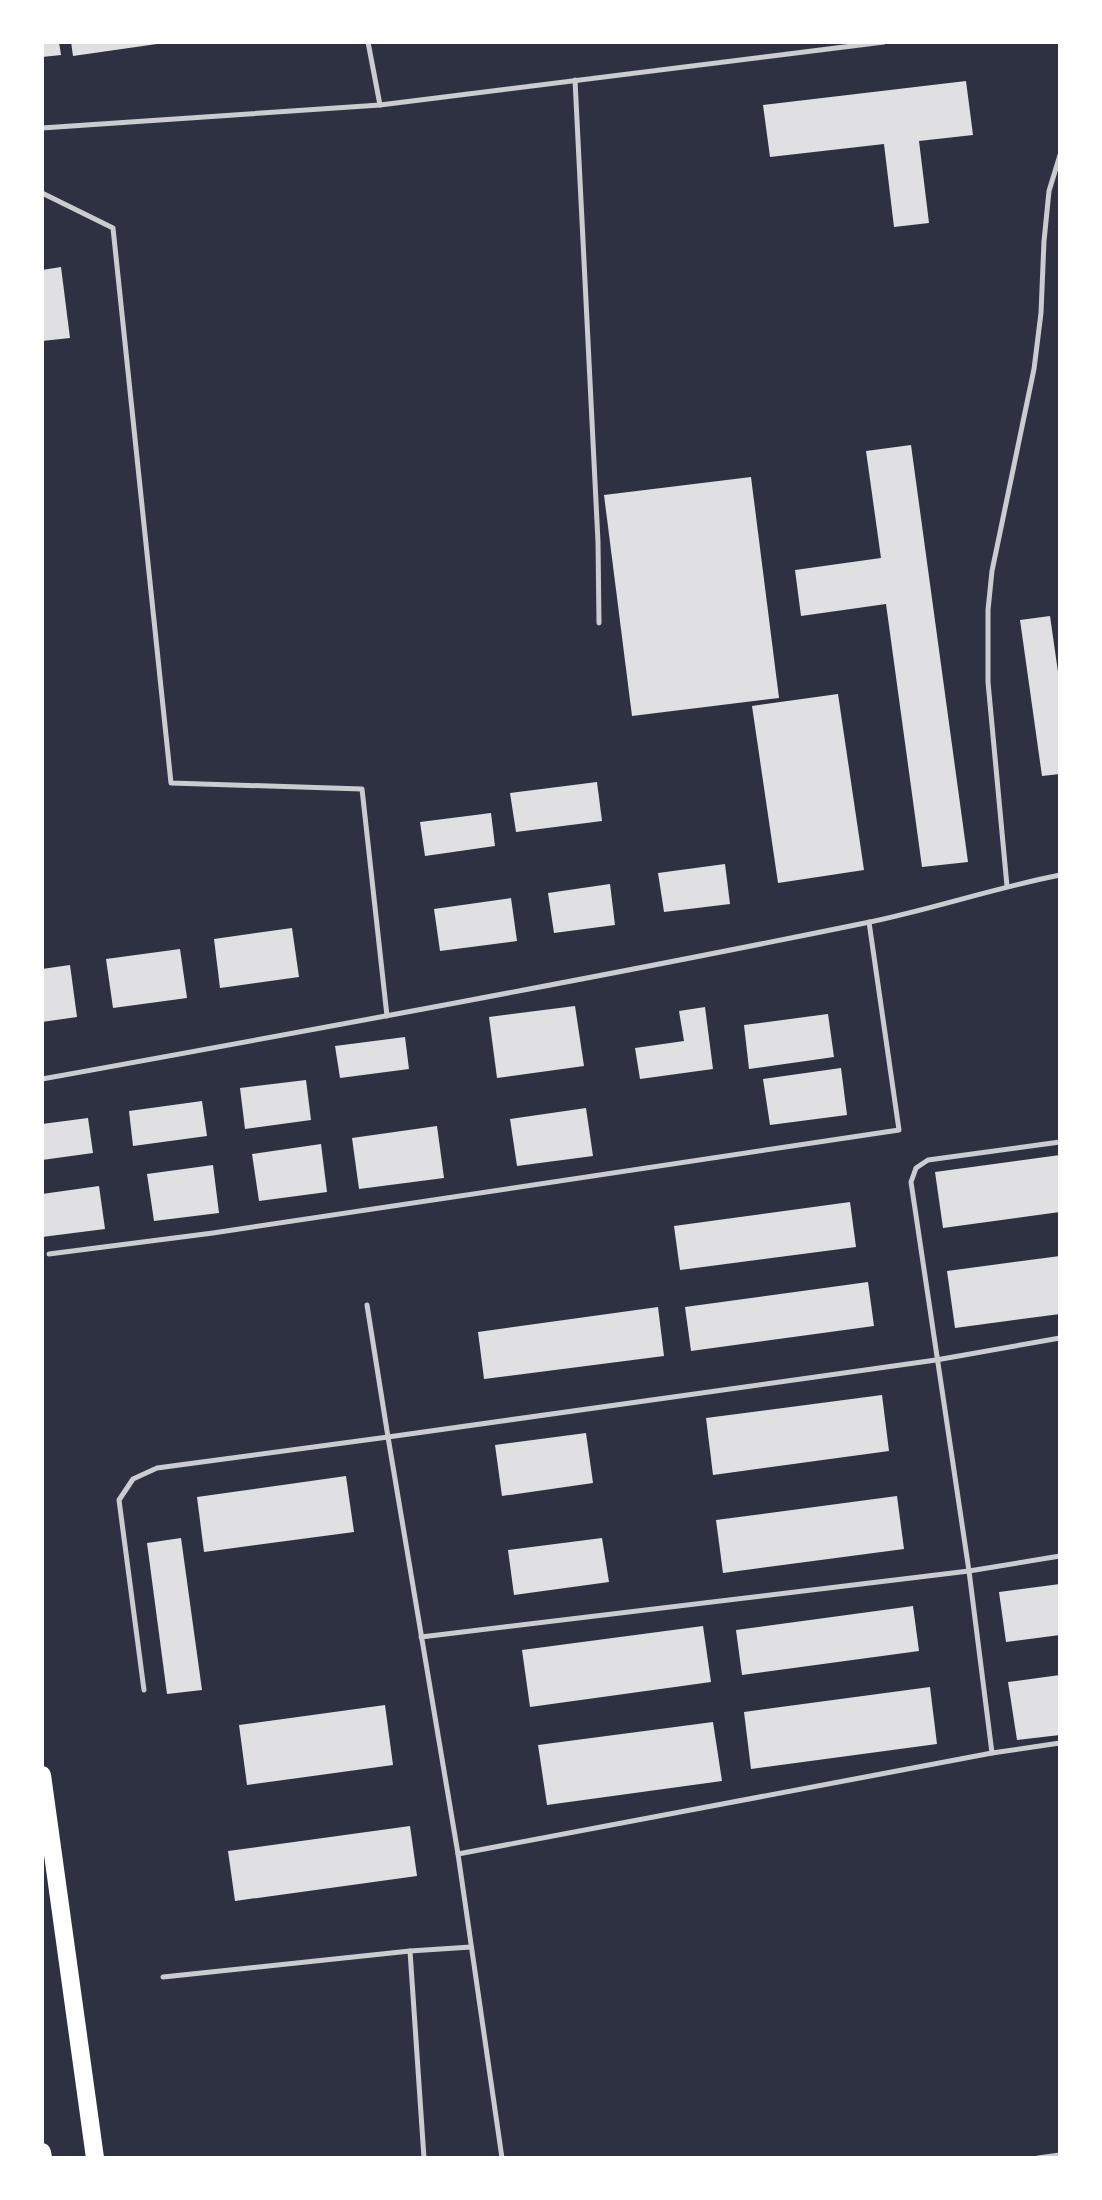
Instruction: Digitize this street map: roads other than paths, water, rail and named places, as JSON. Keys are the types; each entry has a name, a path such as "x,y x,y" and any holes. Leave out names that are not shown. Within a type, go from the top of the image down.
{"main road":[{"path":"42,1775 95,2158"},
{"path":"42,2152 43,2158"}],"lane":[{"path":"368,42 380,105"},
{"path":"42,128 380,105 884,42"},
{"path":"575,80 600,622"},
{"path":"1007,886 989,682 989,610 992,571 1034,369 1041,313 1049,191 1060,155"},
{"path":"42,192 113,228 172,783 362,789 387,1016"},
{"path":"42,1079 387,1016 869,922 1060,875"},
{"path":"49,1254 213,1233 899,1130 869,922"},
{"path":"992,1753 969,1571 911,1182 916,1168 928,1160 1060,1142"},
{"path":"367,1305 457,1854 502,2158"},
{"path":"144,1690 119,1500 134,1479 157,1468 936,1360 1060,1338"},
{"path":"421,1637 969,1571 1060,1556"},
{"path":"457,1854 992,1753 1060,1743"},
{"path":"163,1977 471,1947"},
{"path":"410,1951 424,2158"},
{"path":"1038,2158 1060,2155"}]}
